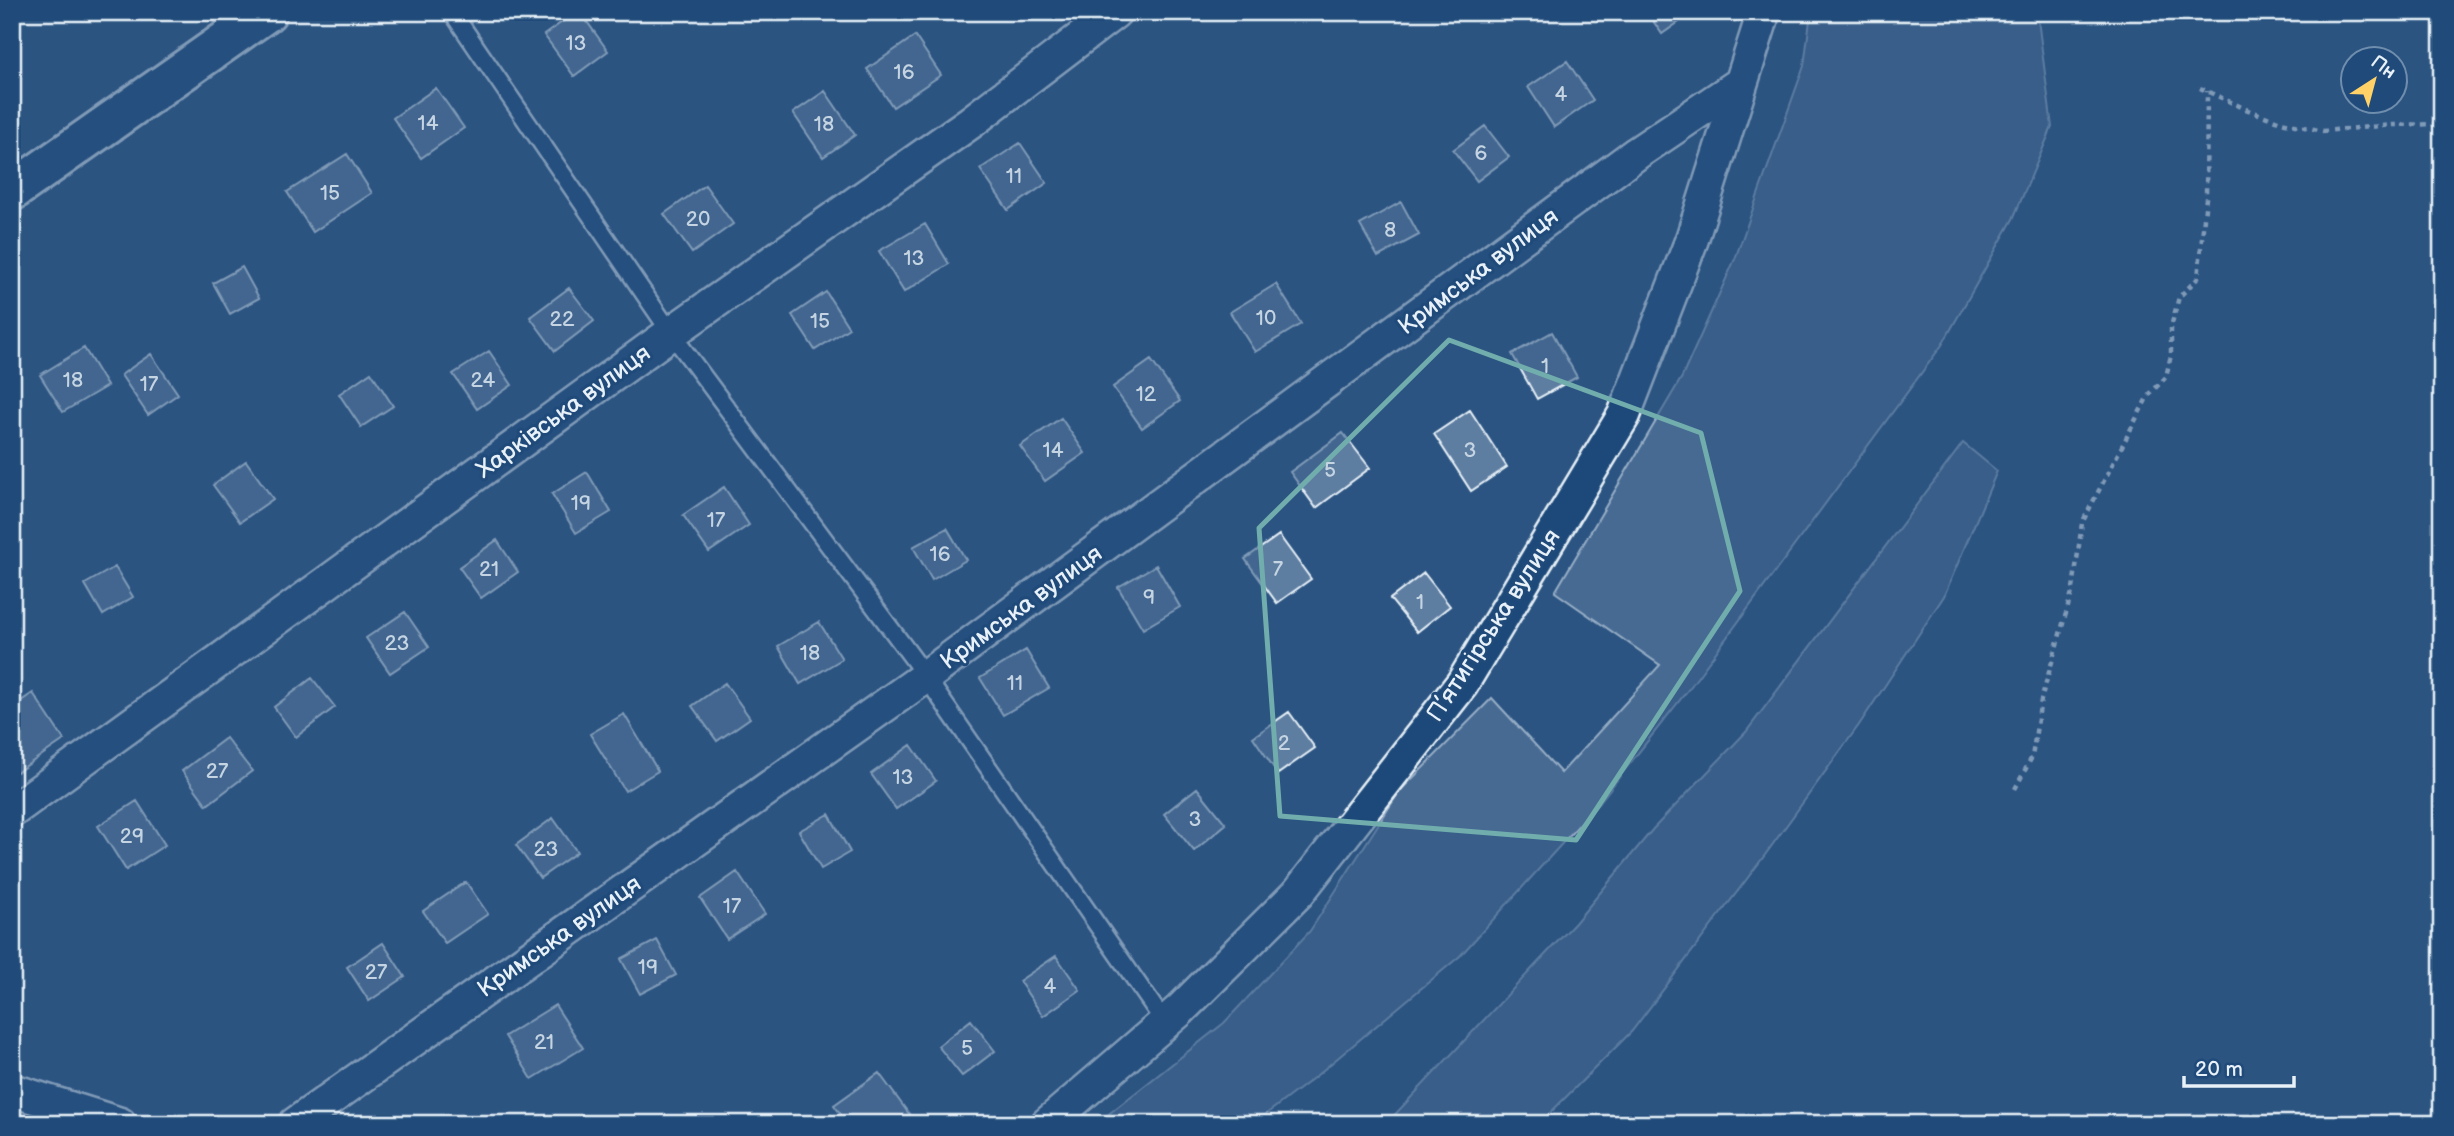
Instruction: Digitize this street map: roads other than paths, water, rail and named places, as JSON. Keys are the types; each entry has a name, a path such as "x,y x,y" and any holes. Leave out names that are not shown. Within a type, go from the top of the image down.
{"main road":[{"path":"12,191 268,12"}],"street":[{"name":"Харківська вулиця","path":"12,811 671,333 971,122 1115,12"},
{"name":"П’ятигірська вулиця","path":"1046,1124 1165,1023 1298,893 1462,684 1624,415 1692,239 1761,21 1761,12"},
{"name":"Кримська вулиця","path":"295,1124 925,677 1637,153 1741,83"},
{"path":"12,1090 120,1124"}],"lane":[{"path":"452,12 671,333 925,677 1165,1023"}]}
